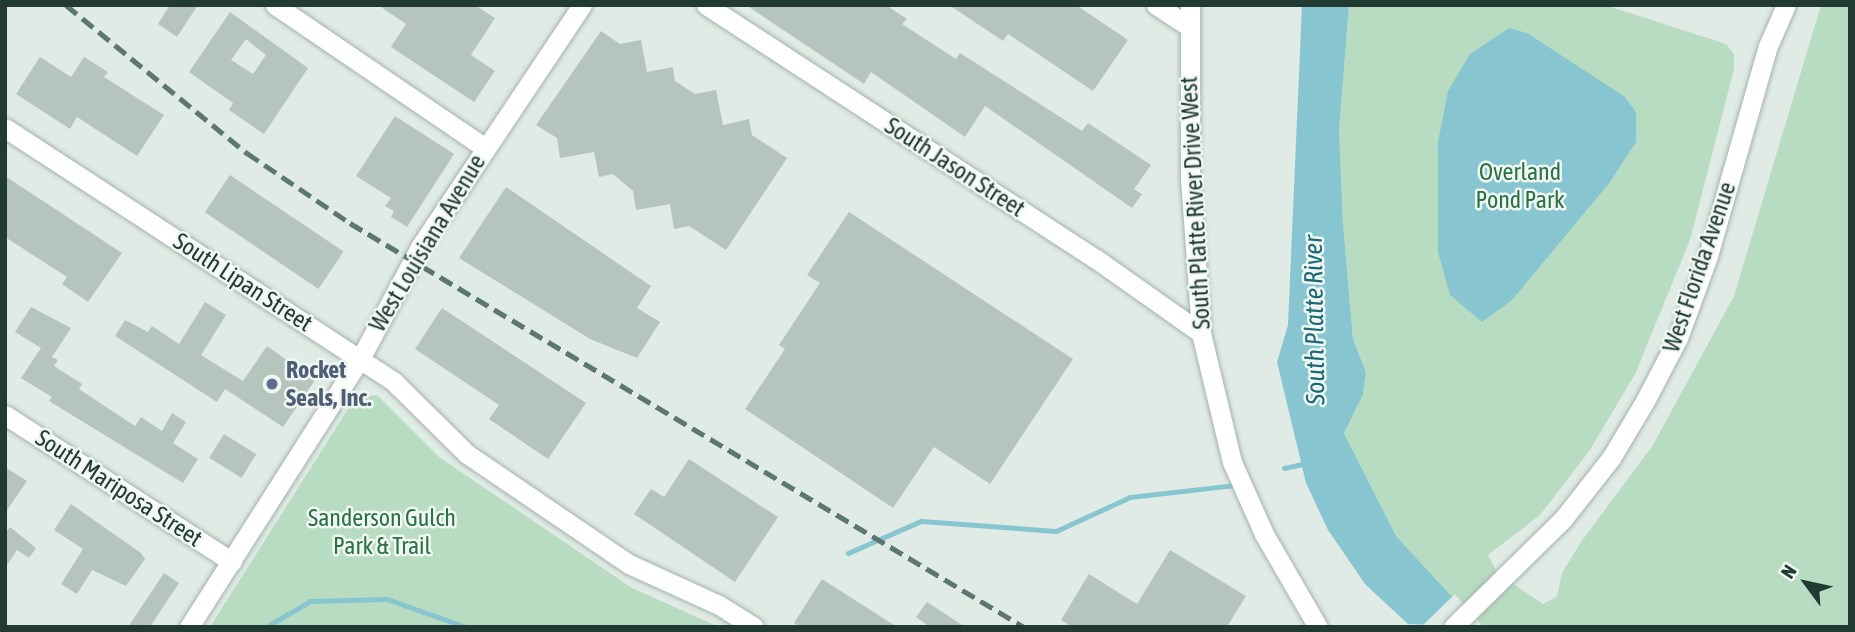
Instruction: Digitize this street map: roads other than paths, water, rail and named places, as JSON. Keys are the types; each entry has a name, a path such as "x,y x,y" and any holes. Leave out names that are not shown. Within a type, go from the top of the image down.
{"street":[{"path":"275,5 484,147"},
{"name":"West Louisiana Avenue","path":"188,627 360,359 410,262 484,147 582,5"},
{"name":"South Jason Street","path":"706,5 1096,258 1200,332"},
{"path":"1156,5 1188,26"},
{"name":"South Platte River Drive West","path":"1189,5 1190,178 1200,332 1232,462 1264,534 1318,627"},
{"name":"West Florida Avenue","path":"1453,627 1563,519 1611,458 1678,338 1708,256 1768,46 1786,5"},
{"name":"South Lipan Street","path":"5,128 394,382 467,454 629,564 719,605 754,627"},
{"name":"South Mariposa Street","path":"5,415 232,562"}],"water":[{"name":"South Platte River","path":"1302,5 1349,5 1339,131 1343,224 1353,339 1366,372 1363,394 1344,433 1396,536 1480,627 1408,624 1365,584 1328,530 1306,483 1277,362 1288,325"},
{"path":"1509,28 1527,33 1625,97 1636,112 1636,142 1610,182 1512,300 1482,322 1450,295 1438,252 1438,142 1448,91 1470,54"}],"waterway":[{"path":"1284,468 1308,463"},
{"path":"848,553 921,521 1056,531 1130,497 1236,485"},
{"path":"266,627 310,601 387,599 466,627"}],"railway":[{"path":"66,5 247,153 350,223 1024,627"}],"place":[{"name":"Rocket Seals, Inc.","path":"272,384"}],"park label":[{"name":"Overland Pond Park","path":"1520,186"},
{"name":"Sanderson Gulch Park & Trail","path":"382,532"}]}
